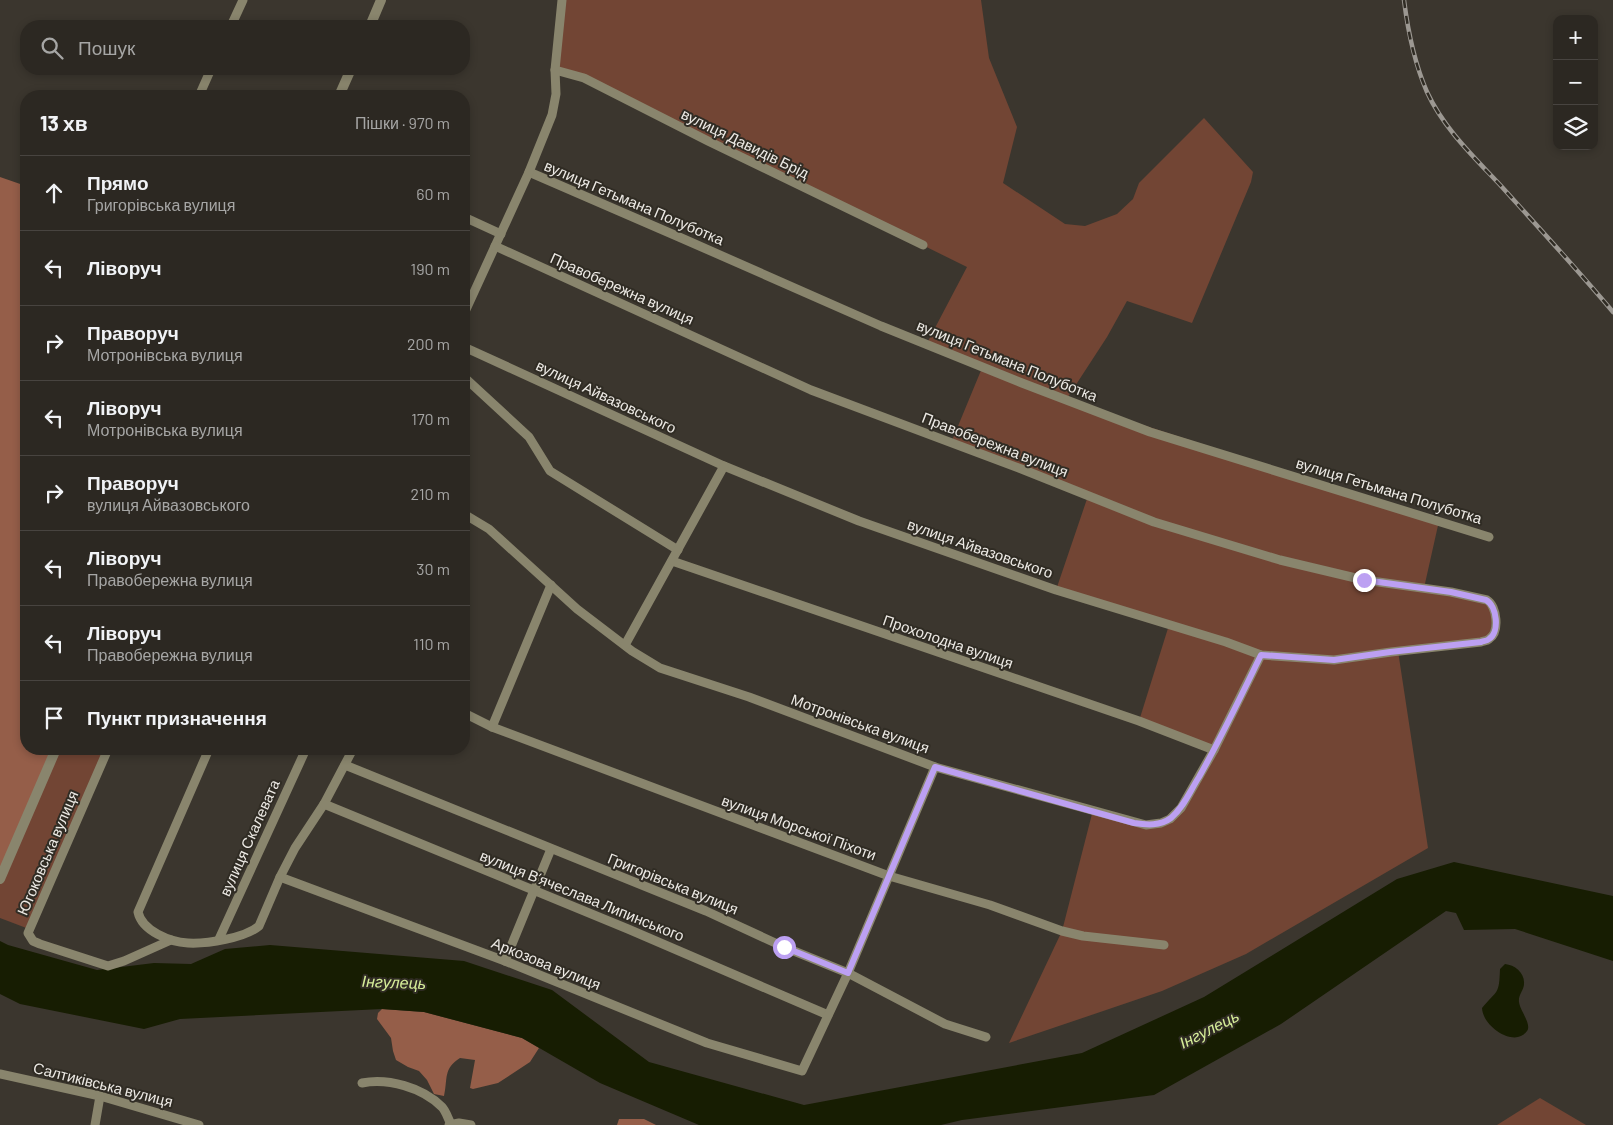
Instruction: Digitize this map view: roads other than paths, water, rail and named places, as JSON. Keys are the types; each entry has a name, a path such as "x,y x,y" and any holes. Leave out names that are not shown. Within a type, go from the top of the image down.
{"street":[{"path":"234,20 243,0"},
{"path":"373,20 381,0"},
{"path":"470,301 529,172 552,115 556,94 555,70 562,0"},
{"name":"вулиця Давидів Брід","path":"555,70 584,78 717,146 922,245"},
{"path":"202,90 208,75"},
{"path":"342,90 348,75"},
{"name":"вулиця Гетьмана Полуботка","path":"529,172 881,326 1048,394 1150,432 1489,537"},
{"path":"470,220 501,234"},
{"name":"Правобережна вулиця","path":"495,246 811,390 1024,470 1154,522 1280,560 1364,580 1451,592 1486,600 1492,603 1495,616"},
{"name":"вулиця Айвазовського","path":"470,350 724,466 859,521 1056,590 1226,642 1261,655 1334,660 1481,642 1492,636 1495,627 1495,616"},
{"path":"470,383 529,437 550,471 678,550"},
{"path":"625,645 724,466"},
{"name":"Мотронівська вулиця","path":"470,518 489,529 577,609 642,658 670,672 749,697 935,767 1146,825 1162,823 1181,808 1214,750 1261,655"},
{"name":"Прохолодна вулиця","path":"672,562 1139,721 1214,750"},
{"path":"492,727 551,585"},
{"name":"вулиця Морської Піхоти","path":"470,716 492,727 889,876 990,905 1062,931 1083,936 1164,945"},
{"path":"0,879 53,755"},
{"name":"Югоковська вулиця","path":"105,755 28,933 29,937 40,944 108,966 119,964 171,940"},
{"path":"206,755 138,912 144,923 154,931 171,940 189,943 245,934 259,926 280,877 303,834 324,804 350,755"},
{"name":"вулиця Скалевата","path":"219,939 303,755"},
{"name":"Григорівська вулиця","path":"345,765 706,911 784,947 848,973 945,1024 986,1037"},
{"path":"828,1015 848,973 935,767"},
{"name":"вулиця В’ячеслава Липинського","path":"324,804 628,929 828,1015"},
{"path":"505,961 551,849"},
{"name":"Аркозова вулиця","path":"280,877 505,961 707,1044 802,1071 828,1015"},
{"name":"Салтиківська вулиця","path":"0,1074 100,1096 199,1125"},
{"path":"362,1082 376,1080 392,1081 421,1092 443,1107 450,1124 472,1125"},
{"path":"94,1125 100,1096"}],"water":[{"name":"Інгулець","path":"1454,862 1613,896 1613,961 1515,929 1464,930 1456,913 1446,911 1281,1024 1154,1095 962,1120 941,1125 699,1125 600,1083 522,1038 424,1012 382,1009 180,1019 144,1029 20,1004 0,994 0,941 8,945 97,970 154,963 191,964 225,949 270,945 464,961 552,990 649,1062 804,1105 1082,1053 1204,997 1397,879"},
{"path":"1505,964 1519,970 1524,980 1519,1002 1528,1028 1522,1036 1508,1036 1494,1029 1484,1015 1482,1008 1497,991 1500,969"}],"railway":[{"path":"1404,0 1418,69 1427,92 1442,118 1460,142 1613,312"}]}
